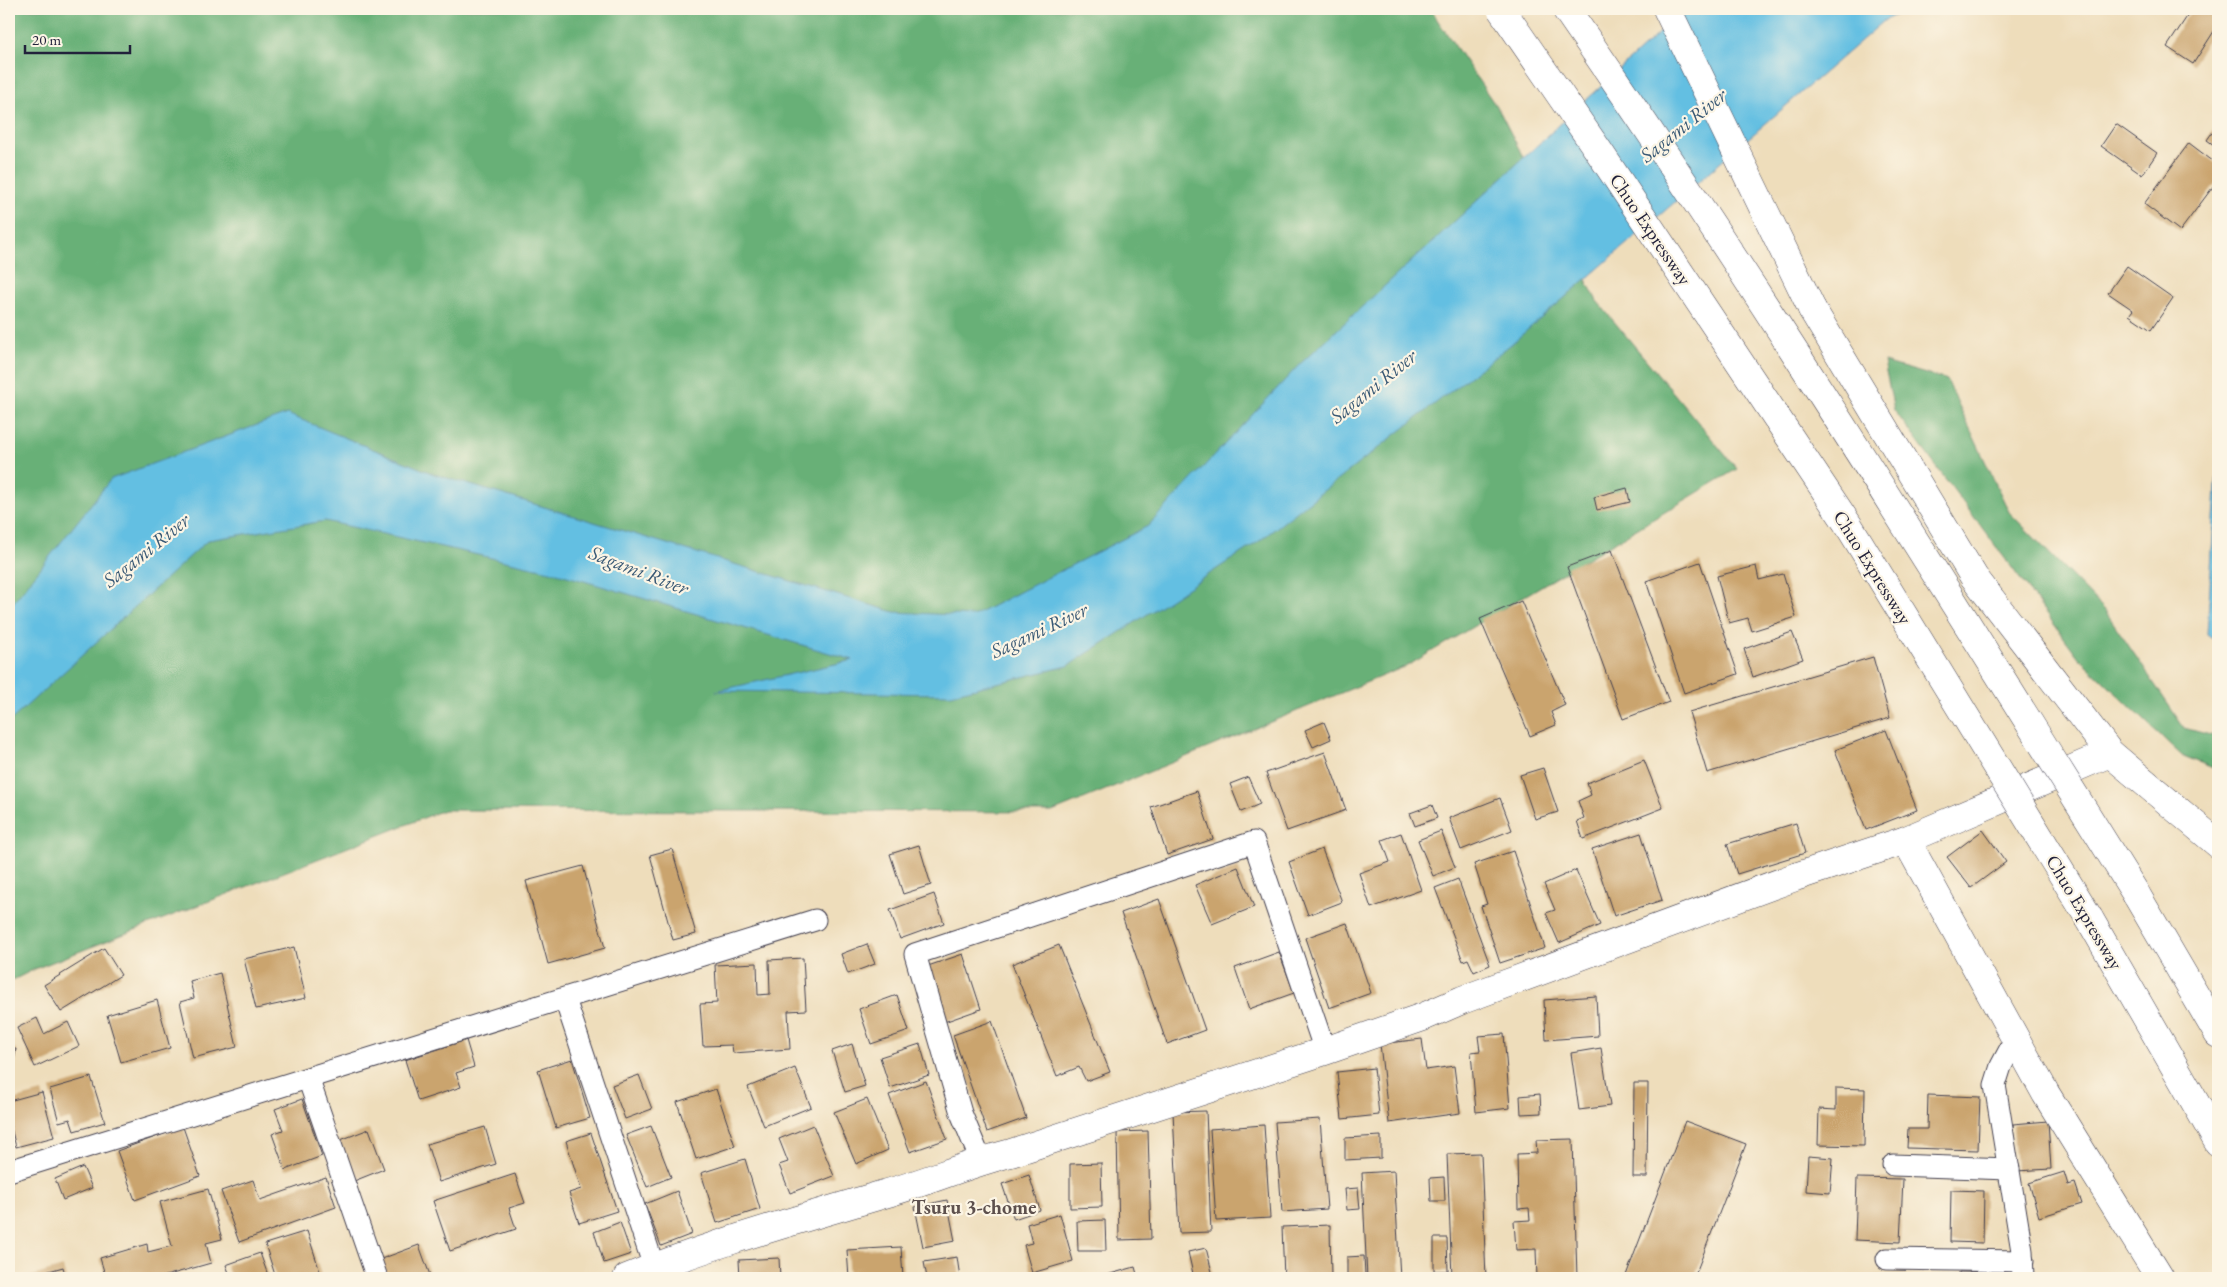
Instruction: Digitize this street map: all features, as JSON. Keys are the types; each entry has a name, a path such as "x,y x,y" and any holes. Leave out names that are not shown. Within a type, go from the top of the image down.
{"main road":[{"name":"Chuo Expressway","path":"1501,9 1598,150 1849,526 2089,918 2218,1142"},
{"path":"1566,9 1640,115 1890,499 2136,894 2218,1034"},
{"path":"1667,9 1812,309 1974,577 2110,753 2218,844"},
{"path":"627,1278 654,1267 786,1224 909,1187 980,1161 1325,1051 1423,1017 1462,1000 1795,877 1906,840 2110,753"},
{"path":"1906,840 2046,1094 2160,1278"}],"lane":[{"path":"980,1161 962,1113 915,954 1254,842 1325,1051"},
{"path":"9,1171 815,920"},
{"path":"565,999 654,1267"},
{"path":"1887,1259 2023,1270 1995,1085 2001,1066 2016,1038"},
{"path":"308,1078 377,1278"},
{"path":"1893,1165 2009,1169"}],"green space":[{"path":"9,9 1430,9 1500,112 1597,301 1737,469 1409,665 1052,812 444,810 37,968 9,982"},
{"path":"1884,362 1947,380 2009,512 2104,609 2184,728 2218,737 2218,770 2181,755 2080,659 1894,410"}],"water":[{"name":"Sagami River","path":"1685,9 1909,9 1885,20 1510,345 1258,542 1068,666 951,694 716,691 853,660 550,571 325,521 208,540 9,722 9,608 111,479 287,414 434,474 894,612 973,616 1148,526 1300,364"},
{"path":"2218,454 2218,642 2207,634"}],"building":[{"path":"2192,9 2218,9 2218,25 2193,64 2167,47"},
{"path":"2116,124 2157,153 2142,175 2101,146"},
{"path":"2218,124 2218,148 2207,140"},
{"path":"2189,143 2218,165 2218,180 2180,231 2144,204"},
{"path":"2127,266 2173,298 2151,330 2129,315 2133,310 2108,293"},
{"path":"1627,488 1630,502 1597,510 1594,497"},
{"path":"1612,550 1669,702 1623,719 1567,567"},
{"path":"1700,562 1738,674 1684,693 1646,581"},
{"path":"1756,566 1759,580 1783,574 1796,617 1752,631 1748,618 1729,623 1717,576"},
{"path":"1521,601 1565,705 1551,712 1556,725 1530,736 1480,619"},
{"path":"1792,632 1803,659 1753,677 1744,649"},
{"path":"1873,657 1890,718 1707,773 1689,712"},
{"path":"1324,722 1331,739 1313,747 1305,730"},
{"path":"1886,730 1917,810 1866,830 1835,750"},
{"path":"1325,752 1346,810 1287,831 1266,773"},
{"path":"1644,760 1663,808 1583,839 1577,821 1584,818 1578,801 1591,795 1587,783"},
{"path":"1543,768 1558,812 1535,819 1520,775"},
{"path":"1248,777 1260,804 1241,812 1230,784"},
{"path":"1197,791 1213,839 1167,855 1151,807"},
{"path":"1500,798 1512,830 1461,850 1449,818"},
{"path":"1432,805 1437,818 1415,826 1410,813"},
{"path":"1796,823 1805,853 1737,874 1727,844"},
{"path":"1983,830 2006,862 1971,888 1947,857"},
{"path":"1441,831 1455,867 1433,876 1418,840"},
{"path":"1401,833 1421,890 1371,908 1359,873 1390,862 1382,840"},
{"path":"1641,833 1662,900 1614,916 1592,849"},
{"path":"919,845 931,885 903,894 890,854"},
{"path":"672,849 696,934 673,940 650,855"},
{"path":"1322,849 1342,902 1308,915 1289,862"},
{"path":"1513,851 1545,948 1500,963 1481,906 1487,904 1474,864"},
{"path":"583,866 605,948 548,964 526,881"},
{"path":"1238,867 1254,907 1212,924 1195,885"},
{"path":"1576,870 1600,925 1559,943 1546,913 1555,910 1544,884"},
{"path":"1458,879 1490,965 1474,972 1468,959 1463,961 1435,888"},
{"path":"934,894 944,923 900,939 890,910"},
{"path":"1159,899 1205,1030 1167,1044 1121,913"},
{"path":"1347,923 1371,993 1329,1008 1305,938"},
{"path":"867,944 875,964 848,974 841,954"},
{"path":"1059,945 1110,1072 1086,1081 1079,1067 1057,1076 1012,964"},
{"path":"294,947 306,998 256,1009 244,959"},
{"path":"104,948 121,975 61,1012 44,985"},
{"path":"1279,952 1294,993 1249,1009 1235,968"},
{"path":"963,954 981,1009 944,1022 925,967"},
{"path":"803,958 806,1010 788,1011 790,1049 733,1053 732,1045 703,1046 700,1004 717,1003 715,965 757,963 758,995 770,994 769,960"},
{"path":"220,973 237,1047 193,1058 180,1002 194,998 190,981"},
{"path":"897,995 909,1031 871,1044 859,1009"},
{"path":"1596,996 1598,1036 1546,1040 1544,1000"},
{"path":"157,1000 170,1048 121,1062 107,1015"},
{"path":"37,1018 44,1034 68,1022 79,1046 35,1067 17,1028"},
{"path":"992,1021 1026,1118 987,1132 953,1035"},
{"path":"1504,1034 1510,1108 1476,1112 1471,1052 1480,1051 1478,1036"},
{"path":"1422,1039 1426,1070 1454,1066 1460,1113 1389,1123 1380,1044"},
{"path":"466,1040 474,1067 456,1073 461,1087 418,1101 405,1060"},
{"path":"852,1044 865,1086 845,1092 832,1051"},
{"path":"920,1044 929,1075 890,1088 880,1057"},
{"path":"9,1048 16,1049 13,1067 9,1066"},
{"path":"1601,1048 1610,1106 1579,1110 1571,1053"},
{"path":"572,1059 590,1118 556,1128 538,1070"},
{"path":"795,1068 811,1107 764,1126 748,1087"},
{"path":"1374,1068 1379,1115 1342,1119 1337,1072"},
{"path":"639,1075 652,1109 625,1119 612,1085"},
{"path":"91,1077 105,1122 74,1131 70,1119 59,1122 50,1089"},
{"path":"926,1081 947,1139 910,1152 889,1095"},
{"path":"1634,1083 1648,1083 1647,1177 1633,1177"},
{"path":"1836,1088 1865,1089 1864,1146 1818,1145 1819,1109 1836,1110"},
{"path":"716,1089 735,1146 696,1159 677,1102"},
{"path":"42,1092 54,1137 16,1147 9,1120 9,1101"},
{"path":"1540,1094 1541,1113 1521,1114 1520,1096"},
{"path":"1928,1095 1980,1097 1978,1150 1907,1148 1908,1129 1927,1129"},
{"path":"302,1099 322,1156 285,1170 272,1134 283,1130 275,1109"},
{"path":"867,1099 888,1150 856,1164 834,1112"},
{"path":"1206,1111 1211,1232 1179,1233 1173,1112"},
{"path":"1320,1119 1327,1209 1282,1212 1275,1122"},
{"path":"1685,1121 1746,1144 1694,1278 1625,1278"},
{"path":"2048,1121 2051,1169 2016,1171 2013,1124"},
{"path":"813,1125 834,1176 790,1193 779,1165 788,1162 779,1139"},
{"path":"1264,1125 1270,1218 1216,1221 1210,1129"},
{"path":"651,1126 671,1177 647,1187 626,1135"},
{"path":"183,1127 200,1176 135,1200 117,1151"},
{"path":"485,1127 496,1164 439,1182 427,1144"},
{"path":"369,1129 384,1169 354,1181 338,1141"},
{"path":"1148,1131 1151,1239 1119,1240 1117,1132"},
{"path":"591,1133 617,1211 579,1223 569,1193 581,1189 566,1141"},
{"path":"1381,1136 1381,1158 1345,1160 1345,1138"},
{"path":"1573,1139 1577,1278 1537,1278 1536,1249 1516,1250 1514,1221 1530,1220 1529,1208 1518,1209 1517,1154 1537,1153 1536,1140"},
{"path":"1481,1153 1486,1278 1452,1278 1447,1154"},
{"path":"1808,1156 1833,1158 1830,1193 1806,1191"},
{"path":"745,1159 760,1209 717,1223 701,1173"},
{"path":"1101,1163 1102,1207 1070,1208 1070,1164"},
{"path":"83,1167 92,1188 63,1200 55,1179"},
{"path":"1394,1171 1400,1278 1367,1278 1362,1173"},
{"path":"2064,1172 2068,1185 2075,1183 2082,1204 2039,1217 2029,1183"},
{"path":"515,1174 525,1203 509,1208 516,1229 450,1251 433,1201"},
{"path":"1029,1175 1040,1210 1014,1219 1002,1184"},
{"path":"326,1177 336,1207 239,1242 221,1191 253,1180 260,1200"},
{"path":"1444,1177 1445,1201 1431,1201 1430,1178"},
{"path":"1857,1178 1903,1179 1900,1242 1855,1240"},
{"path":"1358,1188 1360,1209 1347,1210 1345,1189"},
{"path":"208,1189 222,1239 206,1243 211,1263 158,1278 106,1278 100,1258 147,1244 148,1252 172,1246 160,1202"},
{"path":"1951,1190 1984,1191 1983,1243 1950,1242"},
{"path":"677,1191 692,1234 661,1246 645,1204"},
{"path":"947,1200 955,1241 923,1247 915,1207"},
{"path":"1060,1214 1073,1261 1032,1273 1024,1245 1032,1243 1027,1224"},
{"path":"1105,1220 1106,1251 1078,1251 1077,1221"},
{"path":"620,1222 631,1254 604,1263 594,1232"},
{"path":"1330,1225 1331,1278 1284,1278 1282,1227"},
{"path":"307,1231 322,1278 276,1278 265,1244"},
{"path":"1434,1238 1447,1238 1448,1271 1434,1271"},
{"path":"419,1245 431,1278 388,1278 381,1259"},
{"path":"901,1247 903,1278 849,1278 847,1250"},
{"path":"1206,1248 1213,1276 1194,1278 1188,1252"},
{"path":"260,1253 269,1278 231,1278 226,1265"},
{"path":"1364,1256 1365,1275 1347,1276 1347,1257"},
{"path":"957,1257 960,1278 927,1278 924,1262"},
{"path":"779,1258 780,1278 740,1278 739,1260"},
{"path":"63,1267 66,1278 25,1278"},
{"path":"1135,1267 1138,1278 1096,1278"},
{"path":"1959,1272 2017,1273 2017,1278 1959,1278"},
{"path":"1087,1274 1088,1278 1071,1278 1071,1277"}],"district":[{"name":"Tsuru 3-chome","path":"974,1207"}]}
